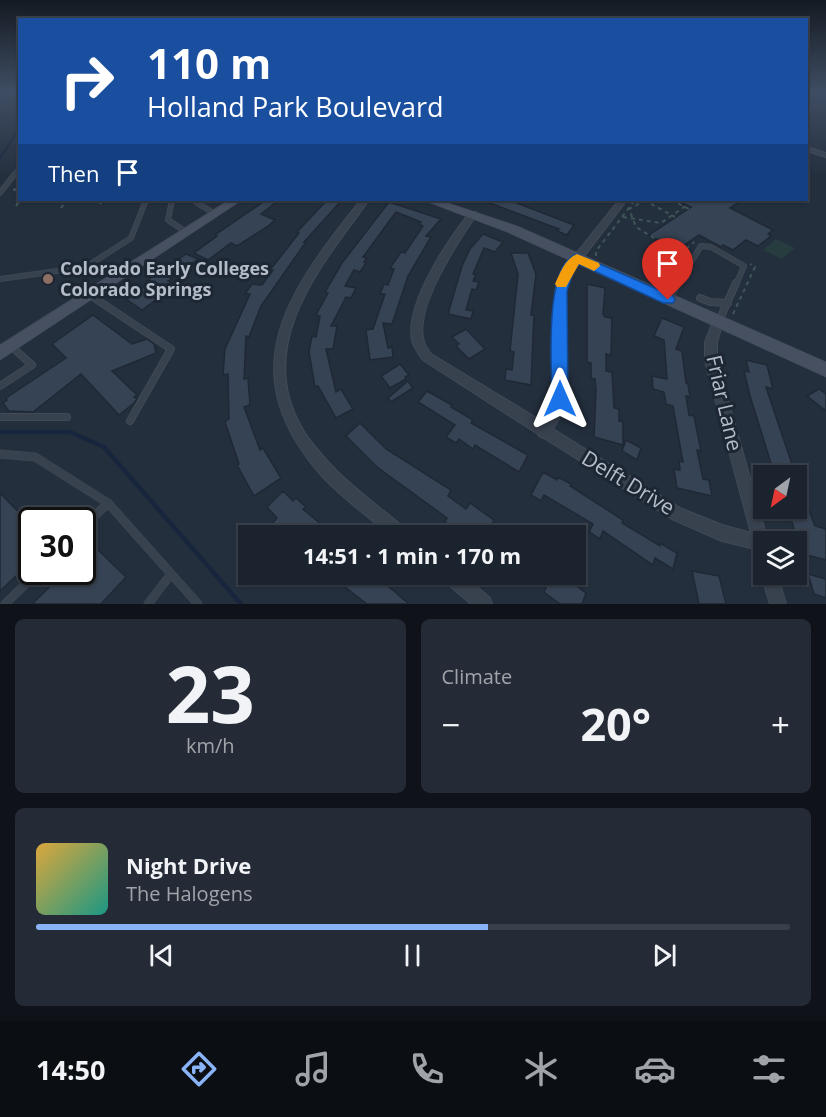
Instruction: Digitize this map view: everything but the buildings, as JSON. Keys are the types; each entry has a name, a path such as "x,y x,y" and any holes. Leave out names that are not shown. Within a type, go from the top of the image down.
{"street":[{"path":"808,149 826,155"},
{"path":"5,349 234,201"},
{"path":"364,201 330,244 294,301 282,339 279,369 288,413 310,452 328,471 390,525"},
{"path":"432,201 473,214 668,300 721,319 826,370"},
{"path":"544,432 557,411 560,399 560,291 567,271 626,204"},
{"name":"Delft Drive","path":"473,214 449,245 432,280 417,327 417,338 427,357 677,514 753,545"},
{"name":"Friar Lane","path":"721,319 711,342 711,361 757,531"},
{"path":"462,585 484,604"},
{"path":"772,585 778,604"}],"lane":[{"path":"0,193 18,170"},
{"path":"0,279 86,267 131,238 146,201"},
{"path":"172,201 168,220 186,232"},
{"path":"196,201 215,214"},
{"path":"668,300 697,249 707,246 744,266 721,319"},
{"path":"90,295 171,350 130,421"},
{"path":"700,298 710,302 728,303"},
{"path":"0,386 32,365 5,349"},
{"path":"0,417 67,417"},
{"path":"0,454 35,457 108,503 198,604"},
{"path":"96,515 108,503"},
{"path":"148,604 171,574"},
{"path":"5,604 25,585"}],"path":[{"path":"16,206 19,201"},
{"path":"62,208 66,201"},
{"path":"647,201 675,218"},
{"path":"623,217 660,223 687,207 676,202"},
{"path":"600,261 596,257 596,251 623,217 626,204"},
{"path":"626,204 639,230 690,260"},
{"path":"680,254 695,241"},
{"path":"721,319 731,318 754,267 744,261"}],"green space":[{"path":"776,239 795,248 782,259 763,250"}],"waterway":[{"path":"0,158 18,130"},
{"path":"0,432 70,432 104,447 241,604"}],"slow traffic":[{"path":"562,284 567,271 577,258 594,266"}],"place":[{"name":"Colorado Early Colleges Colorado Springs","path":"48,279"}],"route":[{"path":"560,399 560,291 562,280 577,258 668,300"}]}
